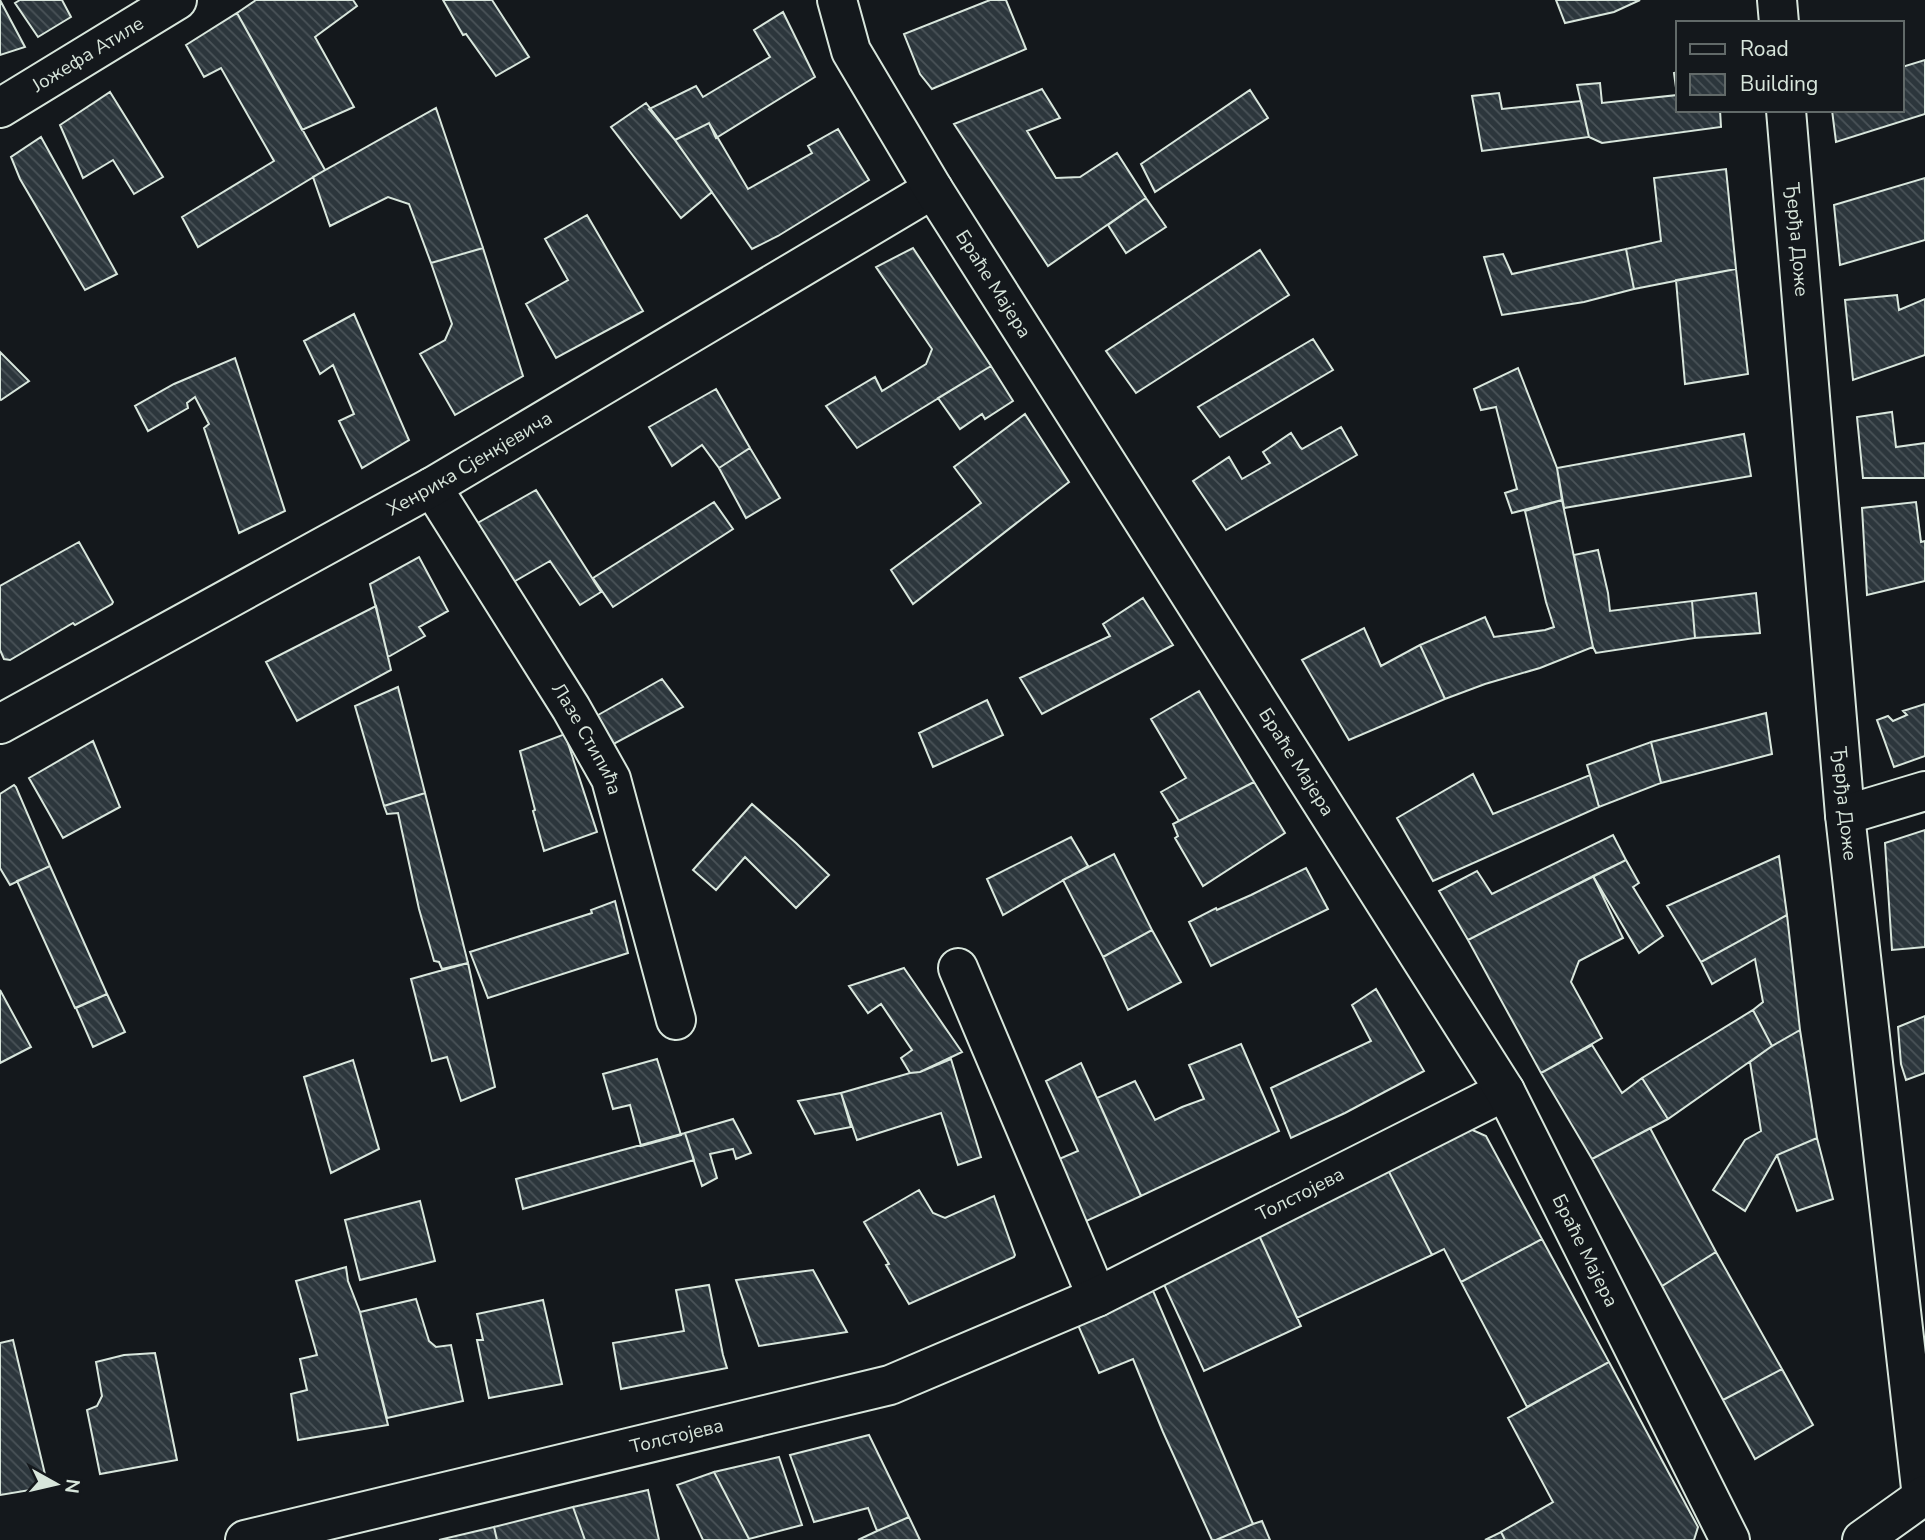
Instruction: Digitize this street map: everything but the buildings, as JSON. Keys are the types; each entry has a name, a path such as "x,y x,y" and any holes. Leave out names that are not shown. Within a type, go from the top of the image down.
{"street":[{"name":"Јожефа Атиле","path":"0,108 177,0"},
{"name":"Браће Мајера","path":"838,0 851,51 933,189 1505,1091 1730,1540"},
{"path":"1777,0 1779,21"},
{"name":"Ђерђа Доже","path":"1786,112 1845,815 1923,1496"},
{"name":"Хенрика Сјенкјевича","path":"0,724 432,487 933,189"},
{"name":"Лазе Стипића","path":"432,487 571,708 611,779 676,1020"},
{"path":"1845,815 1925,791"},
{"path":"958,968 1097,1297"},
{"name":"Толстојева","path":"245,1540 890,1385 1097,1297 1505,1091"},
{"path":"1861,1540 1923,1496"}]}
